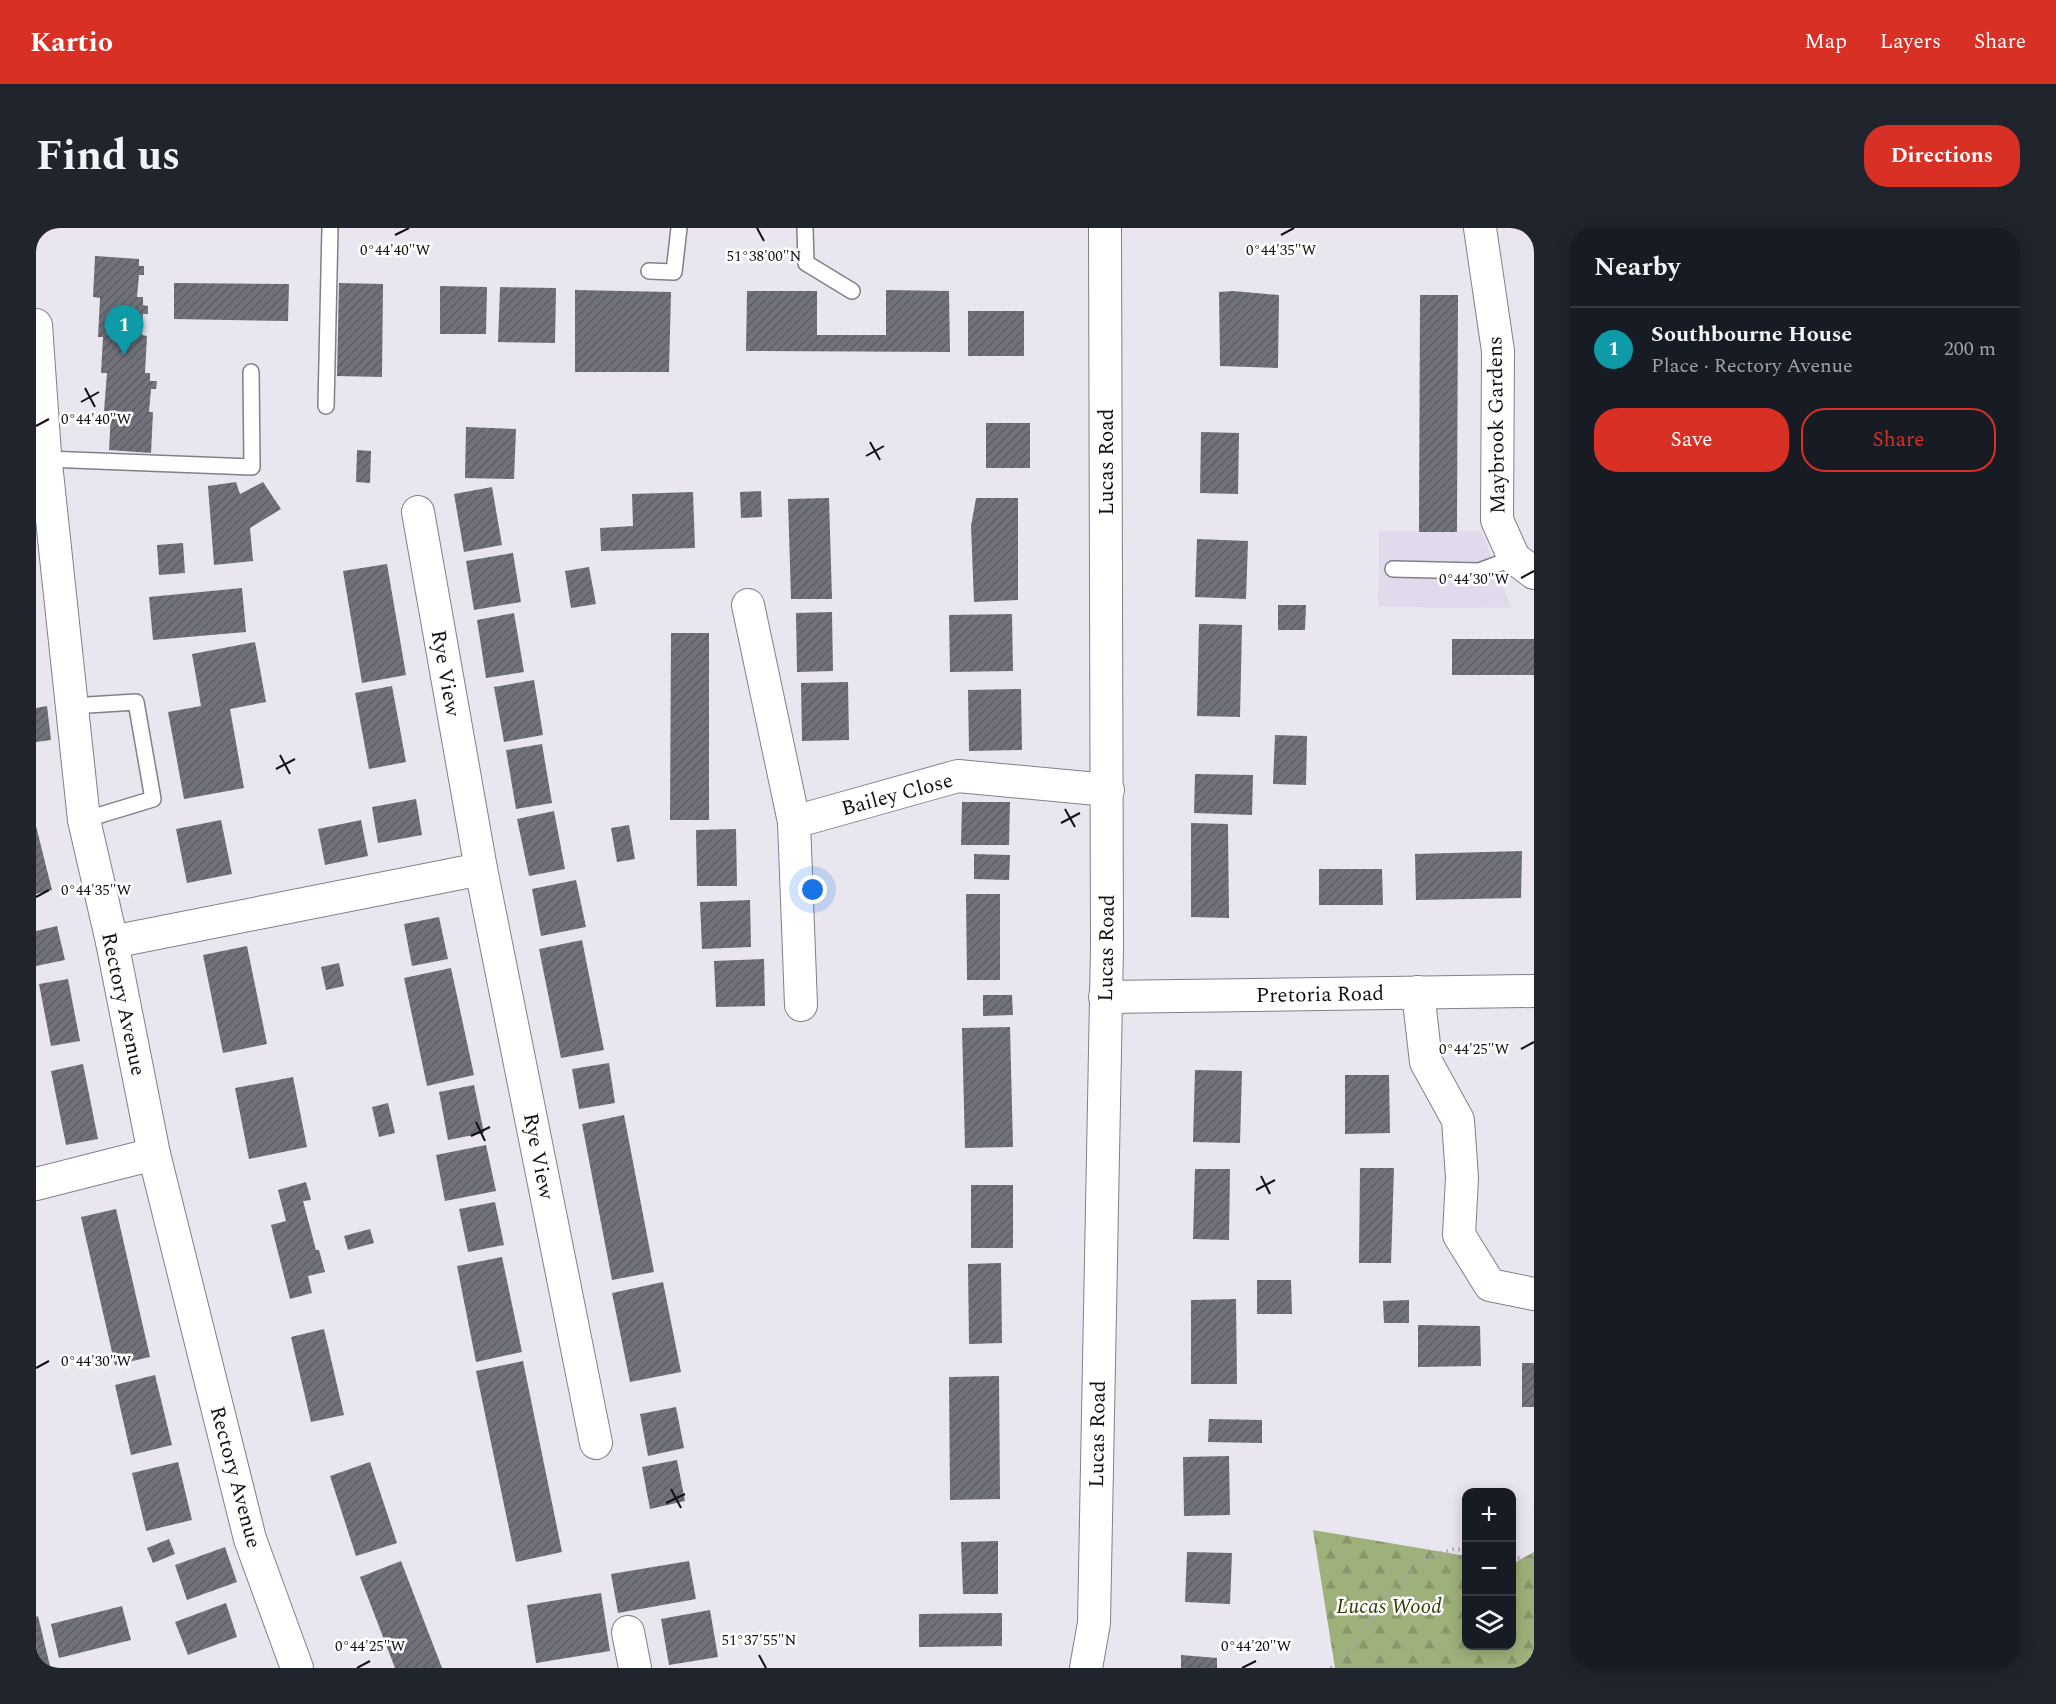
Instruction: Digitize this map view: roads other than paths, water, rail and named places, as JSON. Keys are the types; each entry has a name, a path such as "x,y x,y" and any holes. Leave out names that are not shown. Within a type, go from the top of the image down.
{"street":[{"name":"Lucas Road","path":"1086,1668 1094,1623 1108,790 1105,228"},
{"name":"Maybrook Gardens","path":"1480,228 1498,351 1497,520 1524,566"},
{"name":"Rectory Avenue","path":"36,325 44,514 72,706 84,820 112,942 154,1154 250,1539 293,1667"},
{"name":"Rye View","path":"418,512 481,869 596,1443"},
{"path":"748,605 794,822 801,1005"},
{"name":"Bailey Close","path":"794,822 958,776 1108,790"},
{"path":"112,942 481,869"},
{"name":"Pretoria Road","path":"1105,998 1534,991"},
{"path":"1418,992 1426,1062 1458,1120 1462,1178 1460,1234 1490,1285 1534,1294"},
{"path":"36,1184 154,1154"},
{"path":"628,1632 634,1668"}],"lane":[{"path":"326,406 330,228"},
{"path":"649,271 674,272 679,228"},
{"path":"805,228 806,263 852,291"},
{"path":"43,470 252,467 252,372"},
{"path":"1393,569 1479,571 1524,566"},
{"path":"72,706 136,702 153,799 84,820"}],"place":[{"name":"Southbourne House","path":"124,355"}],"park label":[{"name":"Lucas Wood","path":"1389,1606"}]}
